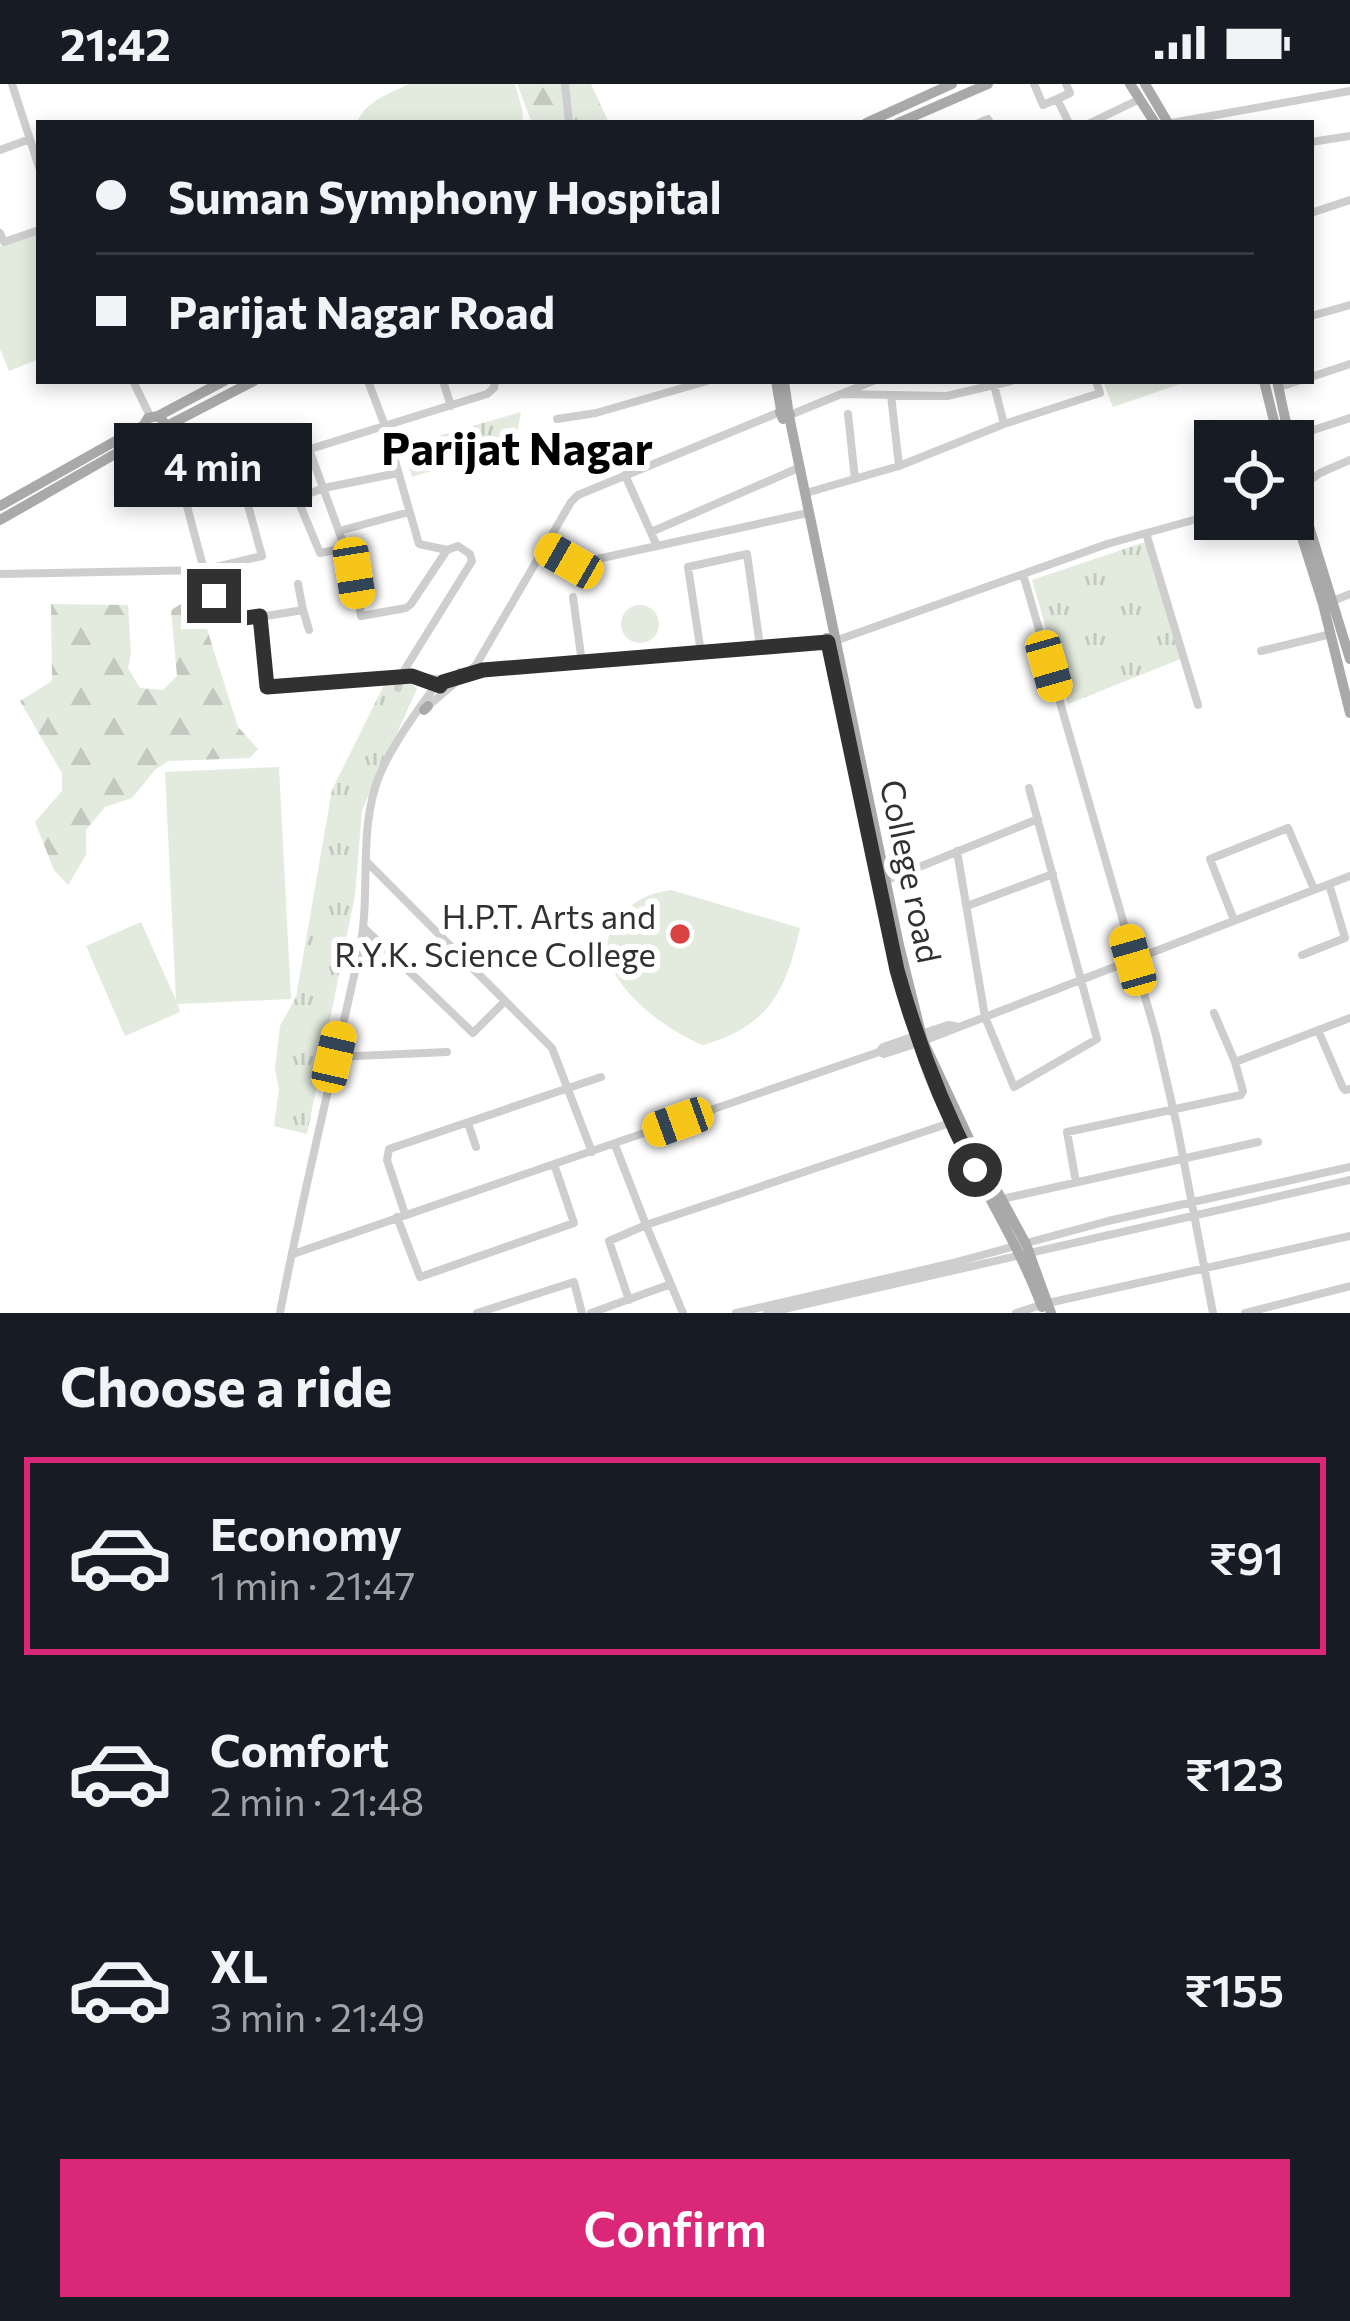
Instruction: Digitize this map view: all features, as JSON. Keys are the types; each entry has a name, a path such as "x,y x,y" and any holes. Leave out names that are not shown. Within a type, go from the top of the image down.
{"main road":[{"path":"873,120 952,84"},
{"path":"905,120 988,84"},
{"path":"1130,84 1153,120"},
{"path":"1145,84 1168,120"},
{"path":"0,520 219,384"},
{"path":"0,506 154,426 247,384"},
{"name":"College road","path":"780,384 806,493 897,970 950,1123 1002,1198 1046,1308"},
{"path":"1265,384 1279,420"},
{"path":"1278,384 1283,420"},
{"name":"College road","path":"785,413 802,514 919,1039 967,1145 1023,1249"},
{"path":"1302,540 1350,713"},
{"path":"1313,540 1350,659"}],"street":[{"path":"12,84 36,157"},
{"path":"565,84 568,120"},
{"path":"1034,84 1043,105 1070,93 1066,84"},
{"path":"1187,120 1350,91"},
{"path":"1058,99 1068,120"},
{"path":"1096,120 1140,99"},
{"path":"8,109 21,111"},
{"path":"1314,142 1350,136"},
{"path":"0,151 30,139"},
{"path":"1314,212 1350,200"},
{"path":"0,233 4,242 36,231"},
{"path":"1314,315 1350,304"},
{"path":"1314,376 1350,364"},
{"path":"134,384 180,480 223,621 303,610"},
{"path":"369,384 419,544 446,550 458,546 472,561 400,677 398,688"},
{"path":"444,384 451,406"},
{"path":"180,480 310,449 451,406 488,394 493,384"},
{"path":"557,419 596,413 697,384"},
{"path":"280,1313 363,927 365,861 376,786 392,751 425,706 484,649 578,495 759,420 818,404 866,384"},
{"path":"841,394 947,396 998,384"},
{"path":"806,493 898,466 1100,393 1097,384"},
{"path":"994,385 1004,424"},
{"path":"891,395 898,466"},
{"path":"848,414 855,478"},
{"path":"1314,430 1350,418"},
{"path":"310,449 354,573 361,616 406,608 446,550"},
{"path":"1314,477 1350,460"},
{"path":"651,532 796,469"},
{"path":"345,548 320,553 297,498 398,473"},
{"path":"625,475 657,546"},
{"path":"0,574 204,570 262,556 246,498"},
{"path":"339,531 409,512"},
{"path":"545,548 579,563 802,514"},
{"path":"260,616 267,687 400,677 439,682 483,670 831,642 1194,520"},
{"path":"1146,533 1198,705"},
{"path":"701,653 688,567 747,554 760,646"},
{"path":"1023,574 1156,1035 1214,1313"},
{"path":"298,584 309,630"},
{"path":"1333,601 1350,594"},
{"path":"572,597 582,663"},
{"path":"1261,651 1330,634"},
{"path":"416,677 425,690 425,706"},
{"path":"425,706 439,682"},
{"path":"957,850 985,1017 1014,1088 1097,1040 1029,788"},
{"path":"887,880 1038,819"},
{"path":"1234,920 1210,859 1288,828 1314,890"},
{"path":"365,861 552,1048 592,1151"},
{"path":"967,906 1053,874"},
{"path":"291,1255 884,1054 948,1025 957,1027 985,1017 1350,876"},
{"path":"1302,955 1345,938 1329,884"},
{"path":"349,898 364,899"},
{"path":"363,927 472,1033 505,1001"},
{"path":"1076,1182 1067,1132 1240,1095 1235,1062 1214,1013"},
{"path":"1235,1062 1350,1018"},
{"path":"1318,1030 1343,1088 1350,1089"},
{"path":"334,1057 447,1052"},
{"path":"554,1164 574,1223 420,1277 387,1160 389,1149 601,1077"},
{"path":"468,1123 476,1147"},
{"path":"629,1300 609,1241 950,1123"},
{"path":"1002,1198 1258,1142"},
{"path":"615,1144 683,1313"},
{"path":"766,1313 1023,1249 1108,1221 1350,1167"},
{"path":"736,1313 1350,1180"},
{"path":"1016,1313 1350,1236"},
{"path":"477,1313 574,1282 586,1313 671,1284"},
{"path":"1245,1313 1350,1286"}],"green space":[{"path":"409,84 515,84 522,120 358,120 386,95"},
{"path":"517,84 591,84 608,120 531,120"},
{"path":"36,232 36,360 9,371 0,349 0,246"},
{"path":"1104,384 1180,384 1113,407"},
{"path":"521,412 515,445 412,477 403,446"},
{"path":"1145,542 1183,658 1068,704 1032,580"},
{"path":"51,604 128,605 128,668 140,688 163,690 177,676 171,610 181,604 201,610 238,727 258,749 250,758 169,761 156,769 132,798 105,807 86,830 86,855 68,885 54,870 35,822 62,791 62,773 20,701 52,681"},
{"path":"640,605 654,610 659,624 654,638 640,643 626,638 621,624 626,610"},
{"path":"410,681 417,689 362,810 355,895 307,1134 274,1126 280,1026 296,997 332,790 385,683"},
{"path":"279,767 291,999 178,1004 180,1012 125,1036 86,946 141,922 176,1000 165,772"},
{"path":"671,890 800,928 788,970 771,1003 744,1028 703,1045 649,1013 618,978 609,960 608,940 622,915 640,900"}],"place":[{"name":"H.P.T. Arts and R.Y.K. Science College","path":"680,934"}],"district":[{"name":"Parijat Nagar","path":"517,446"}],"route":[{"path":"214,596 223,621 260,616 267,687 412,676 440,686 483,670 828,642 910,1019 950,1123 975,1170"}]}
